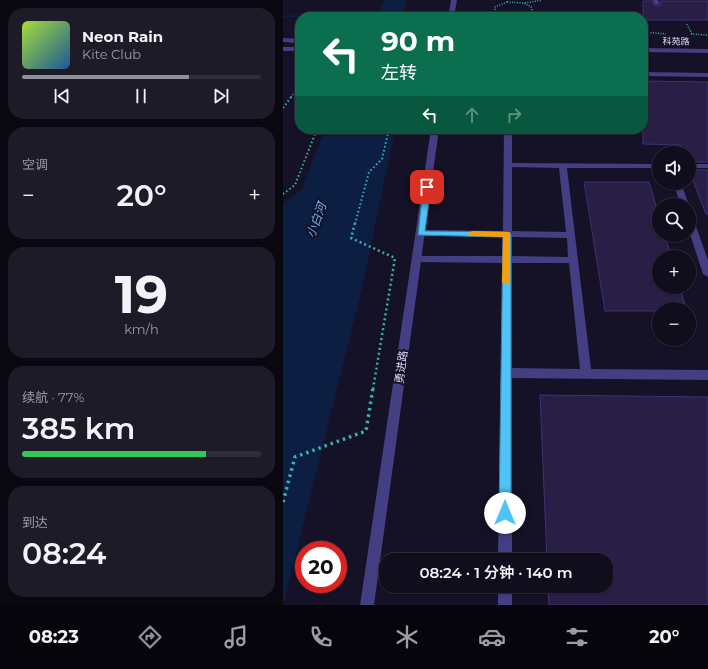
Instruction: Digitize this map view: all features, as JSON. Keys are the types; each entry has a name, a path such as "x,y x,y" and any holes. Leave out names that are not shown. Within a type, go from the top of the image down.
{"street":[{"path":"452,12 454,0"},
{"path":"283,40 295,41"},
{"path":"283,49 295,49"},
{"name":"科苑路","path":"648,50 708,51"},
{"name":"科苑路","path":"648,56 708,57"},
{"path":"648,74 708,75"},
{"name":"勇进路","path":"367,605 434,134"},
{"path":"505,553 505,373 508,134"},
{"path":"507,165 652,166"},
{"path":"563,165 586,374"},
{"path":"696,166 708,166"},
{"path":"421,234 571,235"},
{"path":"696,239 708,274"},
{"path":"417,259 574,260"},
{"path":"505,373 708,375"},
{"path":"505,593 505,605"}],"path":[{"path":"495,12 495,7 507,2 524,3 542,0"},
{"path":"524,3 531,8 531,12"},
{"path":"687,24 692,34"},
{"path":"648,32 669,34"},
{"path":"687,34 708,34"},
{"path":"283,108 295,93"},
{"path":"283,194 295,185 315,134"},
{"path":"283,502 295,458 366,431 395,258 351,238 369,172 381,159 388,134"}],"water":[{"path":"323,134 394,134 363,284 299,541 295,541 295,557 283,605 283,204 302,189"}],"building":[{"path":"643,1 651,1 655,6 661,5 660,1 708,1 708,20 648,20 648,12 643,12"},
{"path":"648,81 708,82 708,162 696,162 696,146 643,144 643,134 648,134"},
{"path":"696,170 708,170 708,214 706,214 696,188"},
{"path":"584,182 649,182 654,198 652,198 652,242 667,242 669,250 652,250 652,294 682,294 684,302 652,302 652,311 605,311"},
{"path":"540,395 708,397 708,605 549,605 548,593 613,593 613,553 547,553"}],"waterway":[{"name":"小白河","path":"391,12 395,0"},
{"path":"283,16 295,16"}],"slow traffic":[{"path":"472,234 507,234 507,282"}],"route":[{"path":"427,187 421,234 507,234 505,513"}]}
